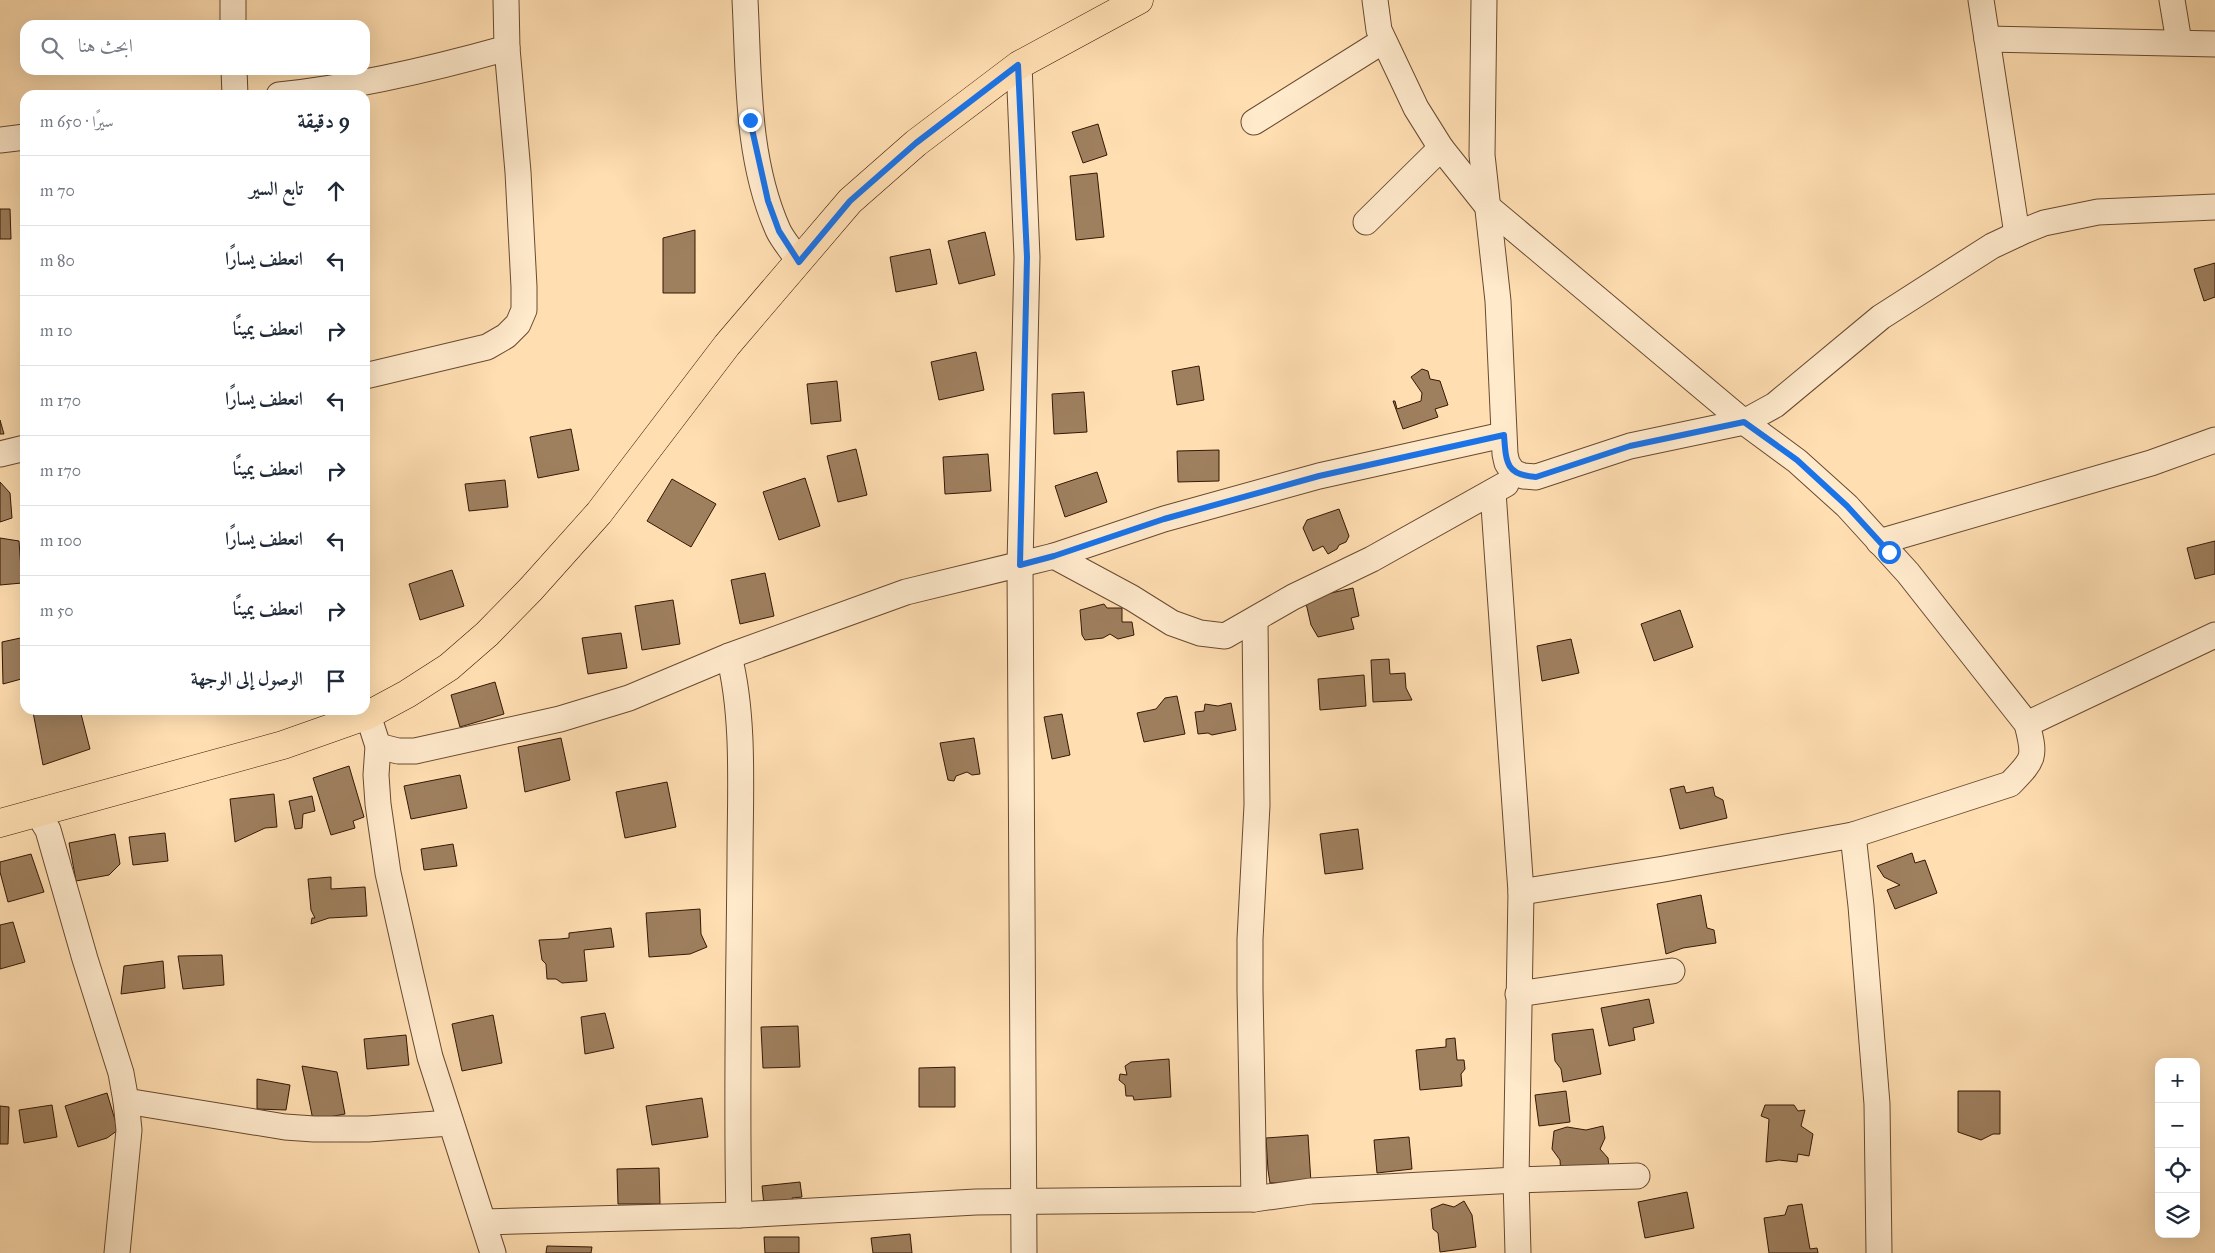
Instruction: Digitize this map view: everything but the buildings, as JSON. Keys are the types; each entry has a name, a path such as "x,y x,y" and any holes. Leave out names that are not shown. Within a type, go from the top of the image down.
{"main road":[{"path":"370,714 449,667 487,634 531,589 599,513 727,345 850,201 916,143 1018,65 1139,0"},
{"path":"0,823 283,745 338,718 368,715"}],"street":[{"path":"233,0 233,20"},
{"path":"370,375 487,347 506,336 518,324 524,310 518,172 507,48 506,0"},
{"path":"746,0 750,120 757,155 768,201 779,231 799,262"},
{"path":"1376,0 1379,30 1416,108 1441,148 1488,207 1744,422 1797,460 1847,506 1908,573 2027,724 2034,750 2026,767 2010,784 1853,835 1664,869 1521,892"},
{"path":"1484,0 1482,155 1498,301 1504,435 1507,463 1513,472 1523,476 1536,477 1630,446 1744,422 1775,405 1881,317 1992,246 2044,223 2098,212 2215,207"},
{"path":"1982,0 2017,234"},
{"path":"2172,0 2179,42"},
{"path":"1987,39 2215,44"},
{"path":"1254,122 1384,41"},
{"path":"316,90 432,69 507,48"},
{"path":"1018,65 1027,257 1020,565 1024,1253"},
{"path":"234,75 235,90"},
{"path":"0,140 20,138"},
{"path":"1366,222 1441,148"},
{"path":"378,746 398,751 416,751 560,719 629,698 729,656 906,592 1054,556 1164,519 1319,476 1504,435"},
{"path":"1879,542 2150,463 2215,440"},
{"path":"0,454 20,449"},
{"path":"1054,556 1132,598 1172,623 1200,633 1225,636 1255,621 1293,597 1372,559 1505,486 1513,472"},
{"path":"1493,492 1521,892 1516,1180 1518,1253"},
{"path":"1254,1199 1250,939 1257,804 1255,621"},
{"path":"2027,724 2215,635"},
{"path":"729,656 738,702 740,789 736,1053 739,1215"},
{"path":"368,715 378,746 376,775 378,804 388,873 430,1057 493,1253"},
{"path":"37,812 48,830 85,959 121,1073 126,1101 128,1130 117,1253"},
{"path":"1853,835 1861,906 1877,1104 1879,1253"},
{"path":"1518,994 1672,971"},
{"path":"126,1101 285,1127 314,1129 368,1128 450,1122"},
{"path":"484,1222 739,1215 966,1203 1254,1199 1311,1191 1516,1180 1637,1176"}],"route":[{"path":"750,120 768,201 779,231 799,262 850,201 916,143 1018,65 1027,257 1020,565 1054,556 1164,519 1319,476 1473,441 1504,435 1507,463 1513,472 1523,476 1536,477 1630,446 1744,422 1797,460 1847,506 1889,552"}]}
